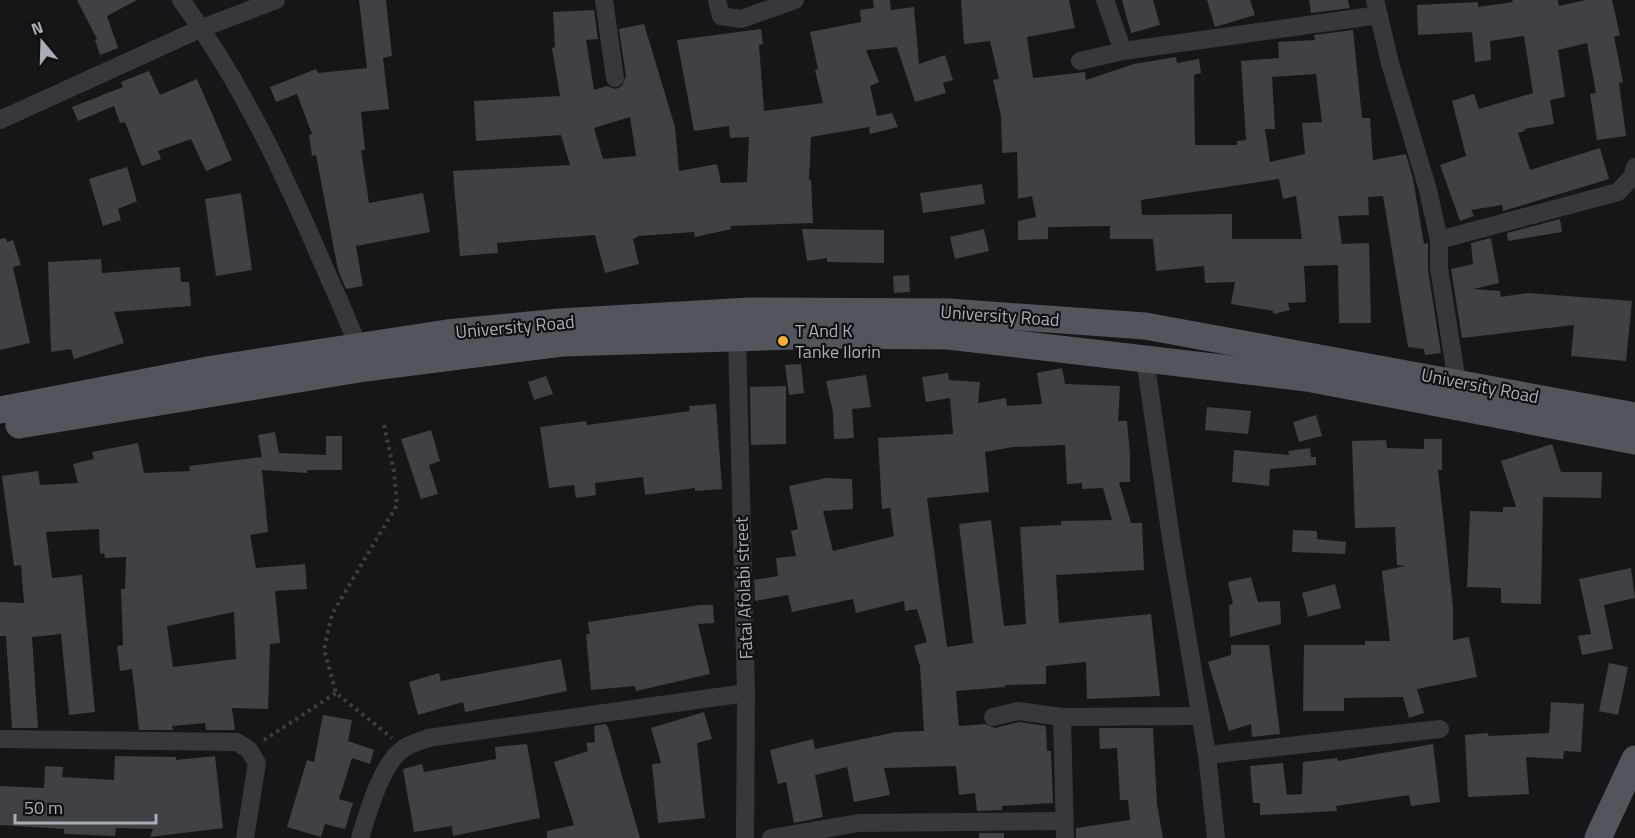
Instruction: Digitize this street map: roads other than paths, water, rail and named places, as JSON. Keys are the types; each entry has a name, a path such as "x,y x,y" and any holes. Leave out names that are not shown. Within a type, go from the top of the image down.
{"main road":[{"name":"University Road","path":"0,428 362,357 447,333 549,323 749,310 949,312 1145,326 1635,416"},
{"name":"University Road","path":"0,410 213,369 362,357 562,343 737,338 948,336 1307,378 1635,441"},
{"path":"1598,838 1635,759"}],"street":[{"path":"180,0 202,28 249,109 292,192 362,357"},
{"path":"0,120 202,28 276,0"},
{"path":"604,0 615,78"},
{"path":"717,0 721,16 741,19 795,0"},
{"path":"1105,0 1123,51"},
{"path":"1080,61 1123,51 1377,8 1390,63 1428,190 1439,240 1439,268 1457,382"},
{"path":"1439,240 1618,192 1632,177 1635,167"},
{"name":"Fatai Afolabi street","path":"737,338 746,693 745,838"},
{"path":"1145,359 1172,545 1207,755 1216,838"},
{"path":"360,838 384,775 404,747 428,738 746,693"},
{"path":"993,717 1018,711 1062,717 1201,716"},
{"path":"771,838 858,823 1064,830 1062,717"},
{"path":"1207,755 1440,729"},
{"path":"0,739 237,742 249,750 257,763 245,838"}],"place":[{"name":"T And K Tanke Ilorin","path":"783,341"}]}
